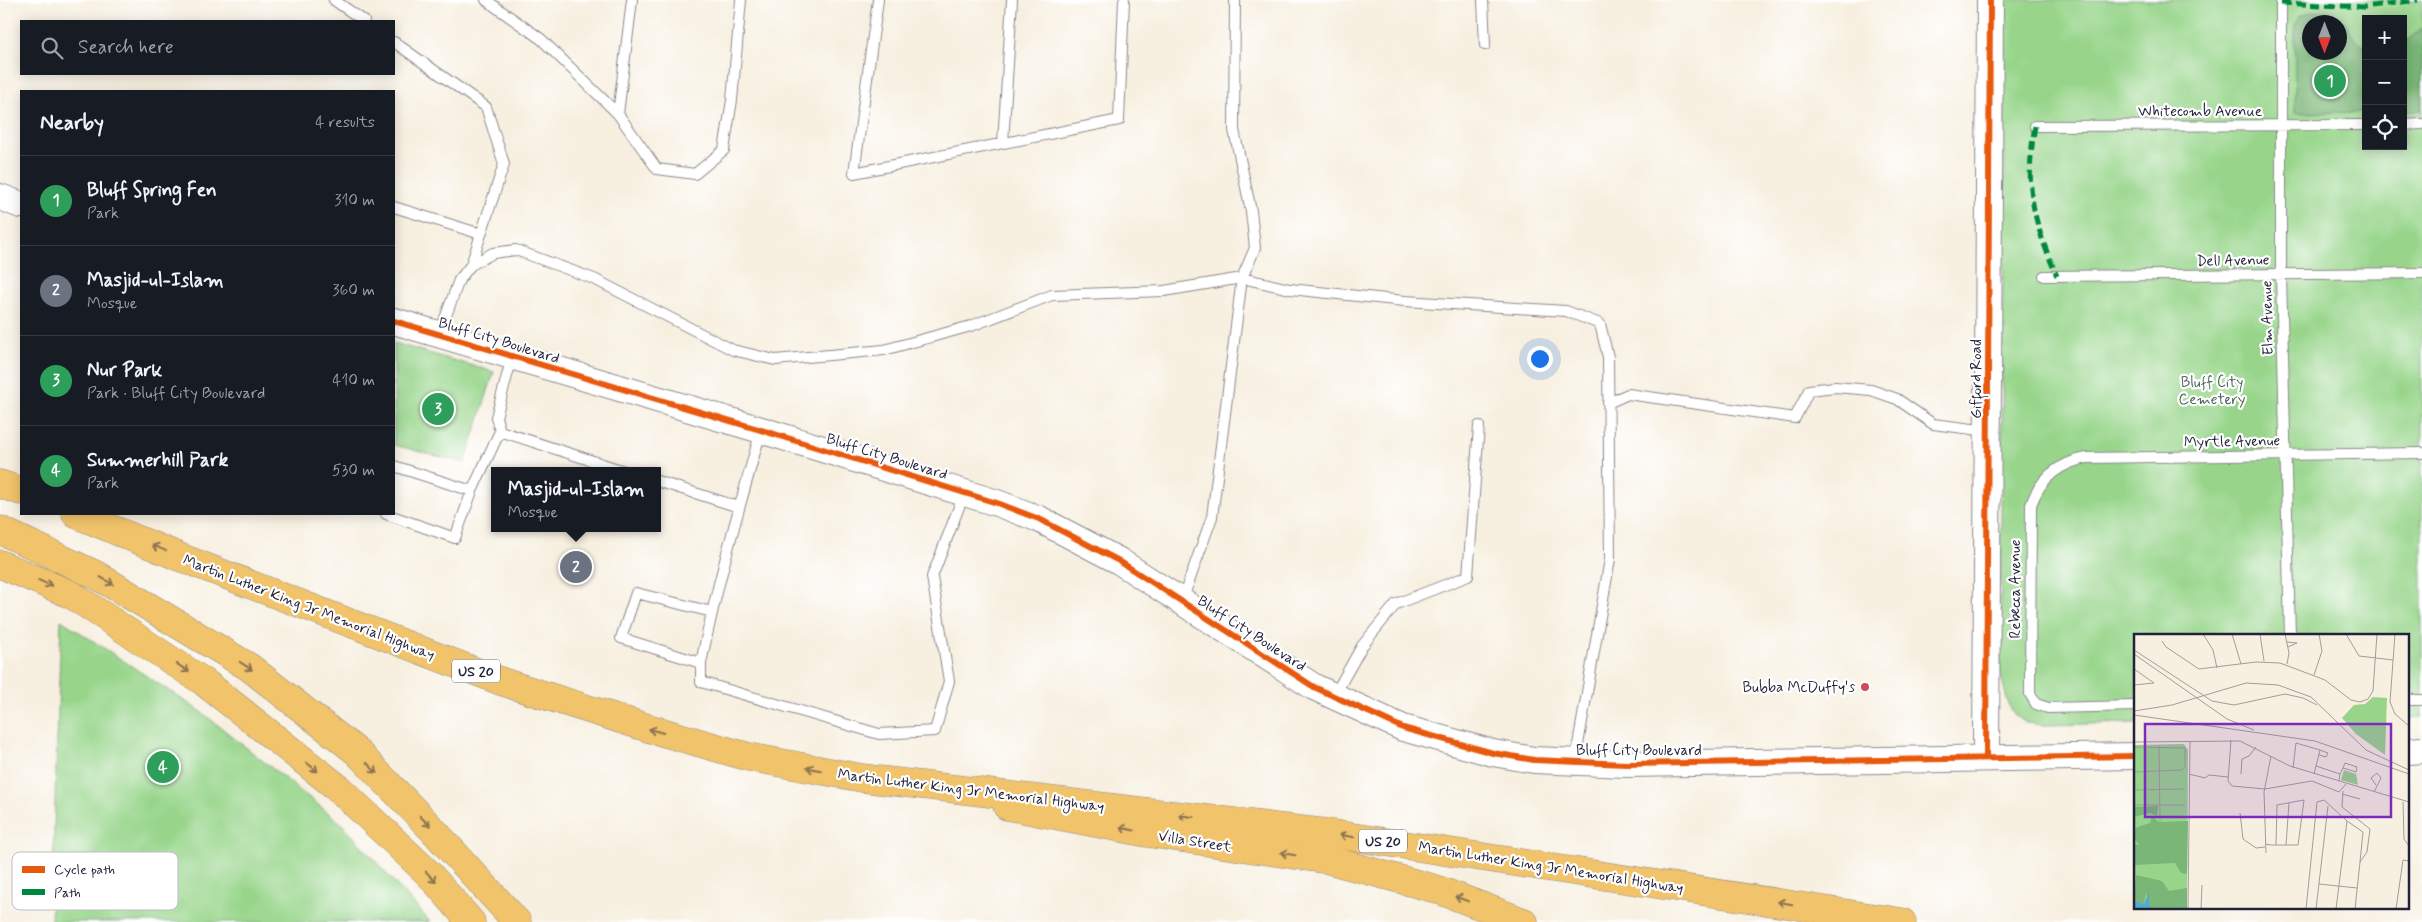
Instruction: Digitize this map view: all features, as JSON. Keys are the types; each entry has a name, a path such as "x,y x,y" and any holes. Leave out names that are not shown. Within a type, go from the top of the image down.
{"main road":[{"path":"0,484 20,491"},
{"name":"Martin Luther King Jr Memorial Highway","path":"78,515 503,682 648,728 749,757 862,778 1327,833 1902,922"},
{"path":"0,530 96,575 249,667 356,751 434,831 515,919"},
{"path":"0,564 72,595 204,682 337,787 429,874 472,922"},
{"name":"Villa Street","path":"862,778 1147,833 1328,860 1436,890 1524,922"}],"street":[{"name":"Gifford Road","path":"1986,758 1990,0"},
{"path":"0,197 20,205"},
{"name":"Bluff City Boulevard","path":"395,321 761,430 964,493 1038,519 1120,561 1275,663 1333,697 1402,728 1443,740 1534,760 1575,763 2134,756"}],"lane":[{"path":"334,0 363,20"},
{"path":"486,0 542,39 618,114 657,169 696,174 724,150 732,100 741,0"},
{"path":"618,114 632,0"},
{"path":"878,0 854,172 1119,120 1124,0"},
{"path":"1003,143 1012,0"},
{"path":"1181,602 1212,517 1242,278 1255,248 1250,210 1234,130 1235,0"},
{"path":"1483,0 1485,45"},
{"name":"Elm Avenue","path":"2281,0 2281,274 2290,634"},
{"path":"395,43 486,107 504,164 471,265 459,280 439,335"},
{"path":"2407,125 2422,124"},
{"name":"Whitecomb Avenue","path":"2035,126 2281,127 2362,125"},
{"path":"395,206 481,234"},
{"path":"471,265 493,253 516,250 594,279 733,350 775,360 884,350 971,326 1052,295 1164,291 1242,278 1290,289 1386,299 1510,309 1566,311 1600,324 1608,357 1610,559 1575,763"},
{"name":"Dell Avenue","path":"2044,276 2422,273"},
{"path":"389,515 455,538 472,491 500,431 496,417 512,357"},
{"path":"1608,404 1628,394 1795,418 1809,390 1835,387 1872,390 1897,399 1933,424 1989,431"},
{"path":"1333,697 1362,646 1396,604 1468,576 1479,426"},
{"path":"761,430 712,612 701,663 701,682 869,732 879,734 935,731 949,681 932,577 964,493"},
{"path":"500,431 612,467"},
{"name":"Myrtle Avenue","path":"2047,476 2062,465 2087,458 2422,452"},
{"path":"395,466 472,491"},
{"name":"Rebecca Avenue","path":"2047,476 2034,494 2030,516 2030,694 2036,704 2048,708 2134,706"},
{"path":"661,483 739,508"},
{"path":"701,663 621,638 636,593 712,612"}],"green space":[{"name":"Bluff City Cemetery","path":"2005,0 2422,0 2422,717 2410,718 2410,634 2134,634 2134,723 2043,725 2026,723 2015,715 2008,704 2000,671"},
{"path":"2313,11 2328,12 2336,15 2302,15 2302,60 2347,60 2347,26 2356,40 2362,44 2362,112 2295,113 2295,24 2299,16"},
{"path":"2422,28 2422,110 2407,111 2407,41"},
{"path":"395,343 494,372 465,463 395,445"},
{"path":"61,620 200,711 341,823 430,922 51,922 51,910 178,910 178,852 53,852"}],"marked path":[{"path":"2281,3 2364,7 2418,0"},
{"path":"2035,126 2030,167 2033,203 2042,238 2057,276"}],"cycle path":[{"path":"1986,758 1990,0"},
{"path":"395,321 761,430 997,503 1039,519 1119,561 1314,687 1403,728 1493,753 1534,760 1626,764 2134,756"}],"place":[{"name":"Bluff Spring Fen","path":"2330,81"},
{"name":"Nur Park","path":"438,409"},
{"name":"Masjid-ul-Islam","path":"576,567"},
{"name":"Bubba McDuffy's","path":"1865,687"},
{"name":"Summerhill Park","path":"163,767"}]}
